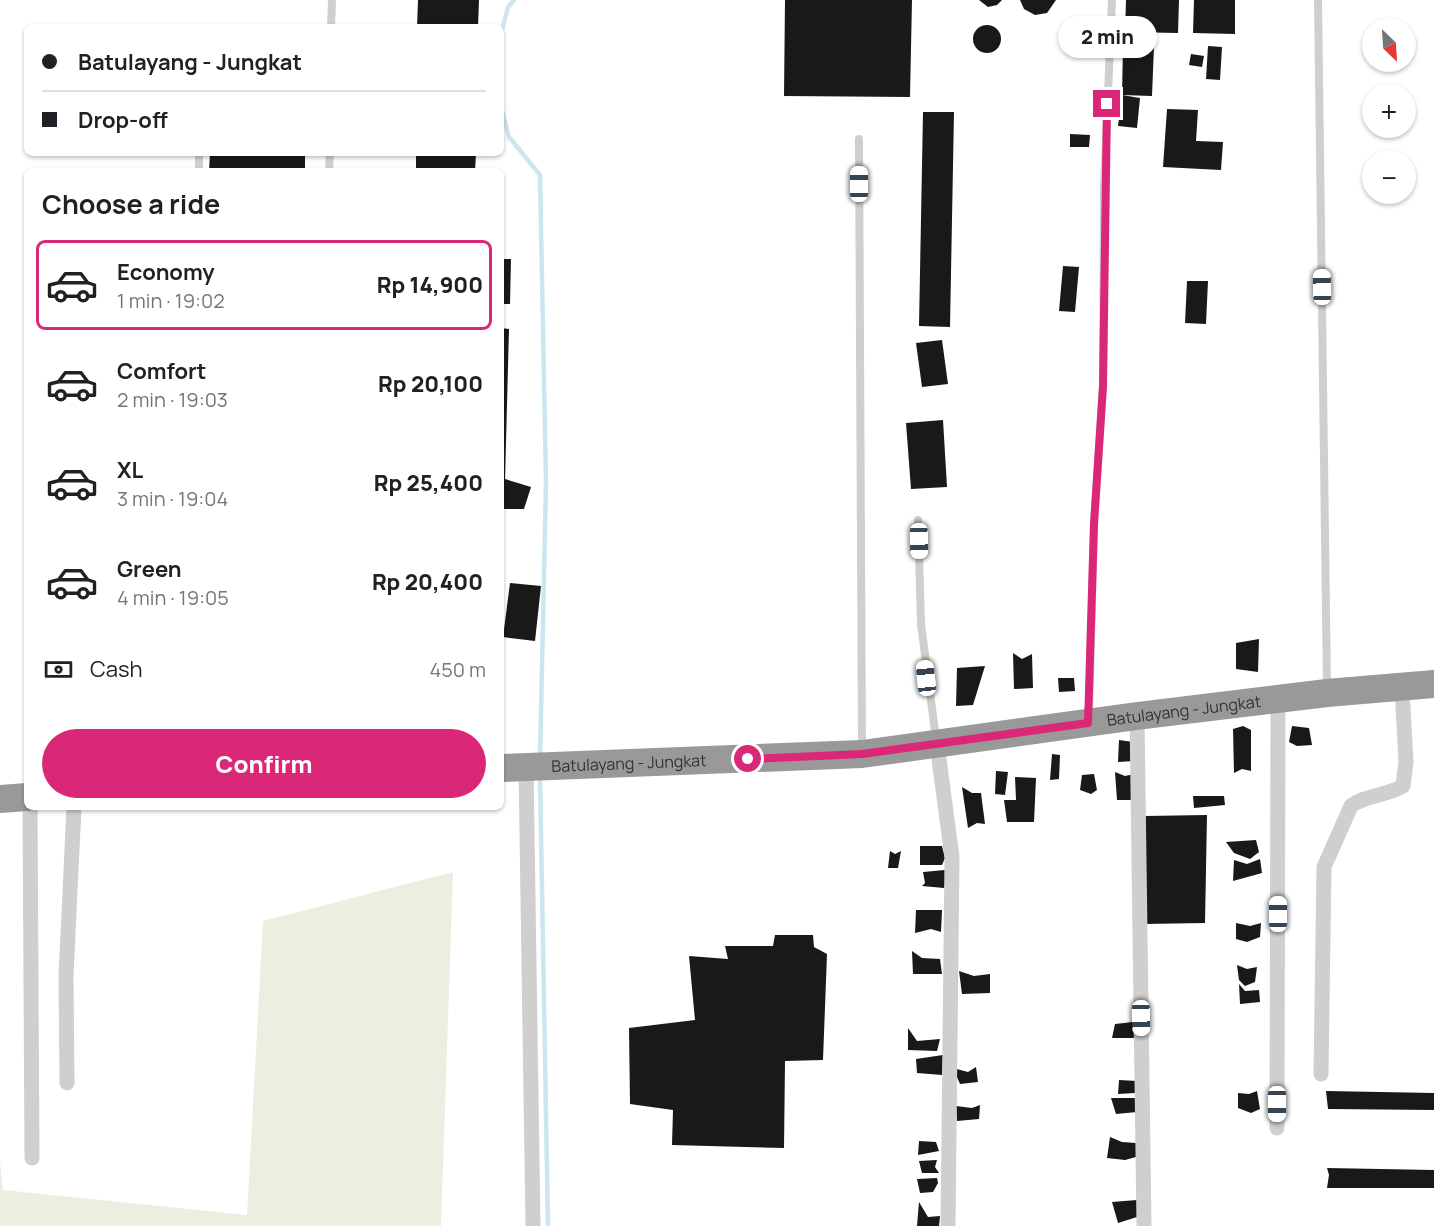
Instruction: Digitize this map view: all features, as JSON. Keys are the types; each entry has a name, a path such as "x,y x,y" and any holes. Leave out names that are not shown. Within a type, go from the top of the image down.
{"highway":[{"name":"Batulayang - Jungkat","path":"527,767 862,754 1137,716 1327,693 1434,684"},
{"path":"0,799 24,797"}],"street":[{"path":"1321,1074 1324,867 1351,806 1358,801 1388,795 1403,786 1406,762 1402,688"},
{"path":"1277,1128 1278,699"},
{"path":"1137,716 1144,1225"},
{"path":"937,744 952,857 948,1226"},
{"path":"527,767 530,1142 533,1226"},
{"path":"30,810 32,1158"},
{"path":"67,1083 66,976 74,810"}],"lane":[{"path":"332,0 332,24"},
{"path":"1088,723 1094,524 1103,386 1104,189 1112,0"},
{"path":"1318,0 1327,693"},
{"path":"859,139 862,754"},
{"path":"918,520 921,624 937,744"}],"shaded area":[{"path":"453,872 441,1226 0,1226 0,1160 3,1190 247,1215 263,921"}],"building":[{"path":"418,0 479,0 478,24 417,24"},
{"path":"785,0 912,0 910,97 784,96"},
{"path":"979,0 1002,0 997,5 988,7"},
{"path":"1020,0 1056,0 1047,13 1035,15 1024,9"},
{"path":"1126,0 1179,0 1178,33 1125,32"},
{"path":"1194,0 1235,0 1235,34 1193,33"},
{"path":"987,25 997,29 1001,39 997,49 987,53 977,49 973,39 977,29"},
{"path":"1123,45 1154,46 1152,96 1122,95"},
{"path":"1208,46 1222,47 1220,80 1206,79"},
{"path":"1191,54 1204,56 1202,67 1189,65"},
{"path":"1122,95 1140,98 1137,128 1118,126"},
{"path":"1167,109 1198,110 1196,141 1223,142 1221,170 1163,167"},
{"path":"923,112 954,112 950,327 919,326"},
{"path":"1070,134 1090,135 1089,147 1070,147"},
{"path":"210,156 305,156 305,168 209,168"},
{"path":"416,156 476,156 475,168 416,168"},
{"path":"504,259 511,259 510,304 504,304"},
{"path":"1063,266 1079,267 1075,312 1059,311"},
{"path":"1187,281 1208,281 1206,324 1185,323"},
{"path":"504,328 509,329 505,479 531,487 524,509 504,509"},
{"path":"942,340 948,384 922,387 916,343"},
{"path":"943,420 947,487 911,489 906,423"},
{"path":"510,583 541,586 535,641 504,637"},
{"path":"1259,639 1258,672 1236,669 1236,643"},
{"path":"1013,653 1022,659 1032,654 1033,688 1014,689"},
{"path":"985,666 973,705 956,706 957,668"},
{"path":"1058,678 1074,678 1075,691 1059,692"},
{"path":"1243,726 1251,730 1251,771 1242,769 1234,773 1233,729"},
{"path":"1292,726 1309,728 1312,745 1297,746 1289,742"},
{"path":"1119,740 1133,742 1134,761 1118,762"},
{"path":"1052,754 1060,755 1059,779 1050,780"},
{"path":"996,771 1008,772 1005,795 995,794"},
{"path":"1115,772 1125,776 1134,774 1131,800 1117,800"},
{"path":"1094,774 1097,790 1091,794 1080,790 1082,775"},
{"path":"1015,777 1036,778 1034,822 1007,822 1004,800 1016,800"},
{"path":"962,787 972,793 981,793 985,824 977,823 968,828"},
{"path":"1193,796 1224,796 1225,805 1194,808"},
{"path":"1207,815 1205,923 1143,924 1145,816"},
{"path":"1256,840 1259,852 1250,859 1234,853 1226,842"},
{"path":"920,846 942,846 945,858 942,865 920,865"},
{"path":"890,851 895,854 901,851 898,868 888,868"},
{"path":"1260,859 1262,873 1233,881 1234,860 1247,864"},
{"path":"945,870 947,879 944,888 922,886 925,883 923,872"},
{"path":"916,910 942,910 941,932 931,929 915,933"},
{"path":"1236,923 1250,926 1261,923 1260,937 1247,942 1236,939"},
{"path":"775,935 813,935 814,947 827,954 823,1060 785,1061 784,1148 672,1145 673,1110 630,1104 629,1028 695,1020 689,956 728,959 725,946 773,946"},
{"path":"912,951 922,958 940,959 942,974 913,974"},
{"path":"1237,965 1247,969 1257,967 1255,982 1245,986 1239,980"},
{"path":"959,971 974,976 990,974 990,993 962,994"},
{"path":"1239,984 1245,991 1259,990 1260,1002 1240,1004"},
{"path":"1133,1022 1134,1038 1112,1038 1115,1024"},
{"path":"908,1028 917,1041 940,1039 937,1051 908,1050"},
{"path":"943,1055 942,1075 917,1073 916,1059"},
{"path":"976,1067 978,1082 960,1084 953,1068 968,1072"},
{"path":"1119,1080 1137,1081 1135,1093 1118,1094"},
{"path":"1257,1091 1260,1109 1251,1113 1238,1108 1238,1093 1249,1094"},
{"path":"1326,1091 1434,1093 1434,1110 1328,1109"},
{"path":"1111,1098 1136,1098 1137,1112 1116,1114"},
{"path":"980,1105 979,1119 957,1121 956,1106 972,1108"},
{"path":"1110,1137 1122,1142 1136,1143 1136,1157 1125,1160 1107,1158"},
{"path":"919,1141 936,1142 939,1151 918,1155"},
{"path":"937,1160 935,1167 939,1173 922,1173 919,1161"},
{"path":"1327,1168 1434,1170 1434,1188 1327,1188 1329,1175"},
{"path":"937,1178 938,1183 933,1192 920,1193 917,1179"},
{"path":"1137,1200 1137,1217 1118,1223 1112,1202"},
{"path":"919,1202 928,1217 940,1216 939,1226 917,1226"}],"waterway":[{"path":"504,24 508,7 514,0"},
{"path":"504,118 509,137 540,175 546,483 540,758"},
{"path":"540,776 548,1226"}],"route":[{"path":"748,759 862,754 1088,723 1094,524 1103,386 1107,104"}]}
